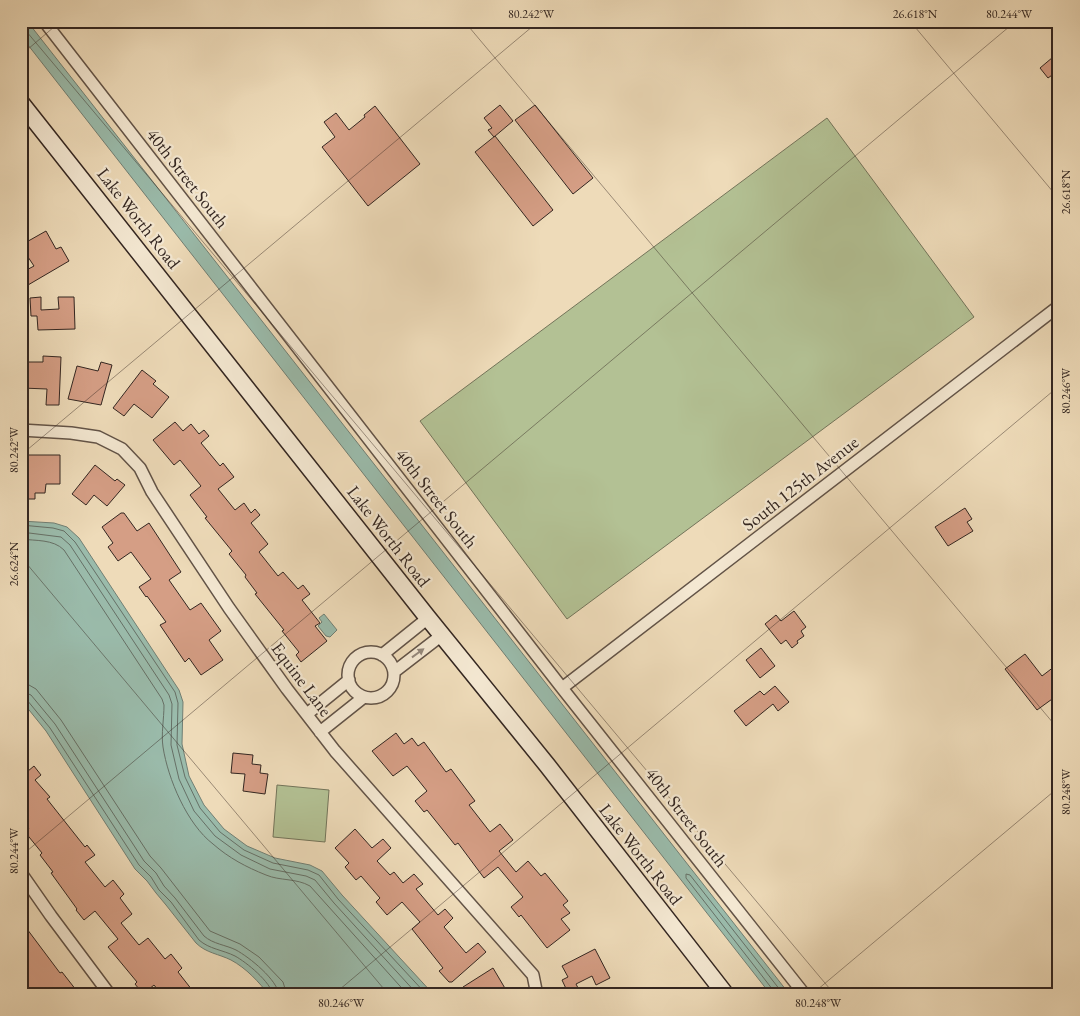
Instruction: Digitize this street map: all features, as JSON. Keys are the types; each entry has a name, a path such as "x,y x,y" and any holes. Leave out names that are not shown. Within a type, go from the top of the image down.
{"street":[{"name":"40th Street South","path":"44,21 562,688 805,995"},
{"name":"Lake Worth Road","path":"21,102 428,618 547,765 726,995"},
{"name":"South 125th Avenue","path":"562,688 1059,306"},
{"name":"Equine Lane","path":"21,430 71,433 98,437 122,449 140,468 152,492 228,608 306,714 335,751 533,975 537,995"},
{"path":"382,655 428,618"},
{"path":"394,672 442,635"},
{"path":"368,653 382,655 392,665 394,672 394,680 391,687 379,697 364,697 357,693 349,680 351,666 355,660 368,653"},
{"path":"306,714 349,680"},
{"path":"320,732 364,697"},
{"path":"21,873 110,995"}],"shaded area":[{"path":"827,118 974,317 567,619 420,421"},
{"path":"277,785 329,790 325,842 273,837"}],"water":[{"path":"21,21 27,21 790,995 771,995 21,36"},
{"path":"21,521 54,523 67,527 79,538 179,690 183,702 182,744 189,776 204,805 224,829 247,846 275,858 310,865 322,871 434,995 269,995 257,980 242,967 231,960 204,949 196,943 147,881 135,869 46,731 21,700"},
{"path":"324,614 337,630 330,637 326,636 318,626 322,622 319,618"}],"building":[{"path":"1059,52 1059,70 1048,78 1040,68"},
{"path":"500,105 513,121 494,137 488,130 492,128 484,118"},
{"path":"535,105 593,178 573,194 515,120"},
{"path":"375,106 420,164 368,206 322,147 335,137 324,122 336,113 349,130"},
{"path":"495,136 553,210 533,226 475,152"},
{"path":"46,231 56,249 61,247 69,261 28,285 21,273 34,266 26,254 28,253 23,244"},
{"path":"41,297 41,310 59,309 58,297 74,297 75,329 38,330 37,316 31,316 30,298"},
{"path":"43,356 61,357 59,405 46,405 47,389 22,388 23,362 43,362"},
{"path":"101,362 112,365 101,405 68,399 77,366 98,371"},
{"path":"142,370 156,381 153,384 169,397 152,418 134,404 124,416 113,408"},
{"path":"175,422 183,431 191,424 199,434 204,430 209,436 201,443 220,466 223,463 234,477 218,489 235,510 244,503 251,513 255,509 260,515 251,523 268,544 259,552 278,576 283,572 298,589 303,585 310,594 302,600 320,623 315,626 327,641 301,662 296,655 299,652 255,594 257,593 245,577 246,575 229,554 232,551 205,518 207,517 190,495 201,486 180,460 174,465 153,440"},
{"path":"28,455 60,455 60,484 46,484 45,493 35,493 35,499 27,499"},
{"path":"95,465 115,481 117,479 125,485 107,506 94,495 86,505 72,494"},
{"path":"965,508 972,519 967,522 973,531 948,546 935,527"},
{"path":"121,513 124,513 137,531 149,523 181,572 169,580 190,610 201,603 221,631 209,640 223,660 201,675 189,658 185,662 160,625 166,622 139,587 151,579 131,552 118,561 108,547 113,543 102,527"},
{"path":"794,611 806,627 801,631 804,636 792,648 786,640 781,644 765,624 776,615 781,621"},
{"path":"761,648 775,666 760,678 746,660"},
{"path":"1025,654 1042,676 1059,663 1059,694 1037,710 1005,669"},
{"path":"775,686 789,702 778,711 773,704 746,726 734,711 760,691 764,695"},
{"path":"396,733 404,744 412,738 418,746 424,742 446,772 451,769 475,801 469,805 490,832 500,824 513,840 499,851 516,872 528,861 541,876 545,873 568,901 563,905 570,913 561,919 570,930 547,948 521,915 519,917 511,907 523,897 498,867 484,878 458,843 455,845 427,810 424,812 415,801 427,791 407,766 393,776 372,751"},
{"path":"233,753 253,755 252,764 261,765 260,773 268,774 265,794 243,791 245,774 231,773"},
{"path":"34,766 41,775 35,780 50,797 47,799 85,847 87,845 95,855 85,862 105,887 113,880 124,894 120,898 132,914 121,923 139,945 148,938 165,959 171,954 182,968 178,972 196,995 162,995 154,985 143,994 135,984 137,982 108,947 118,939 95,911 84,920 76,910 51,873 53,872 40,855 42,853 25,832 29,829 21,818 21,777"},
{"path":"355,829 372,848 383,839 391,848 377,861 390,875 394,872 403,883 414,874 423,884 416,889 438,915 445,909 453,918 444,927 466,953 478,943 486,952 452,982 449,982 439,971 443,968 412,929 420,922 402,902 387,915 376,902 380,898 361,876 356,880 345,867 349,863 335,848"},
{"path":"21,921 60,973 62,972 80,995 31,995 21,982"},
{"path":"595,949 610,978 596,985 592,976 576,984 579,990 569,995 562,980 568,977 562,966"},
{"path":"493,968 509,995 468,995 463,987"}]}
